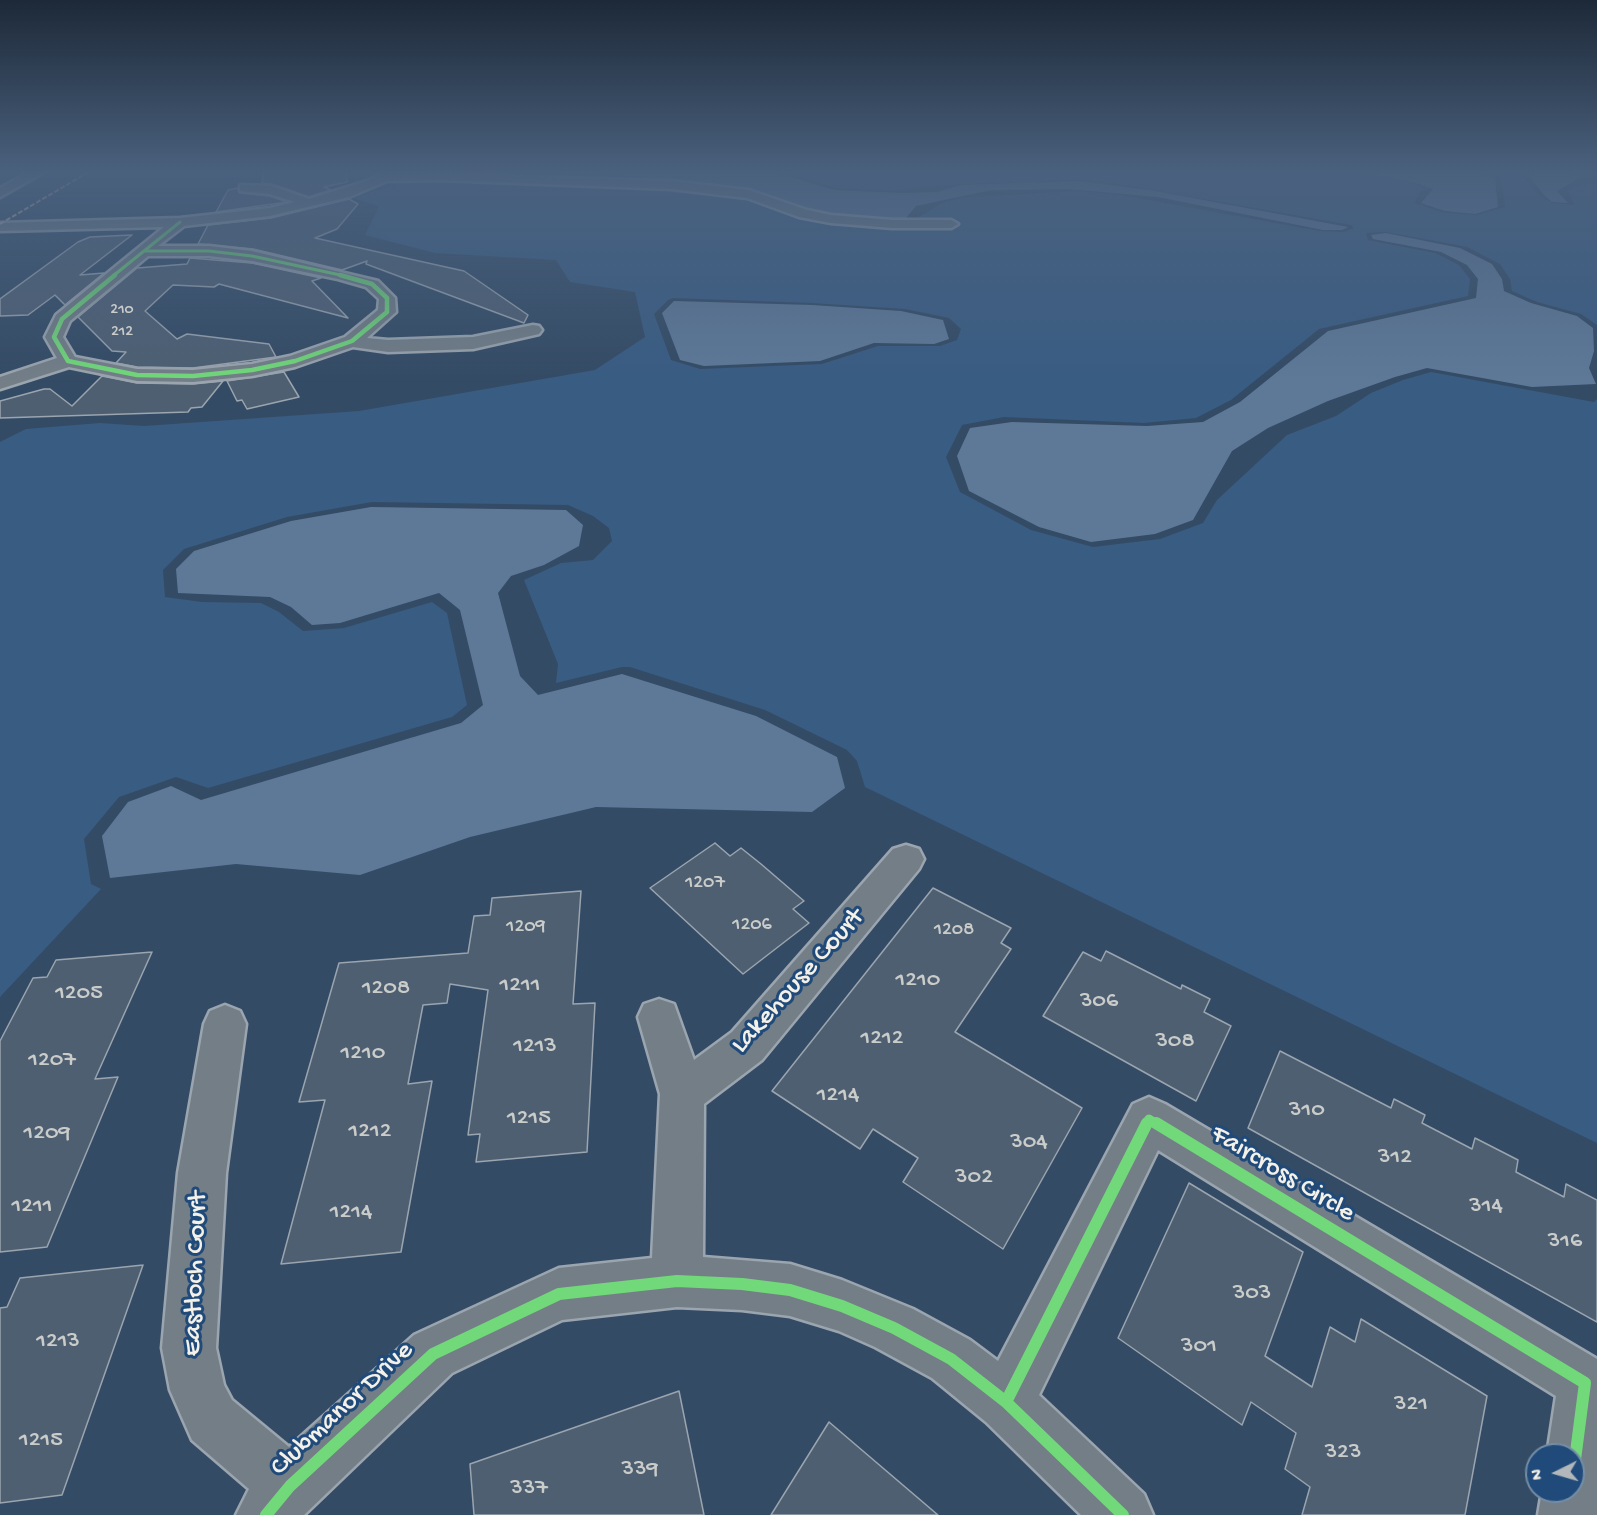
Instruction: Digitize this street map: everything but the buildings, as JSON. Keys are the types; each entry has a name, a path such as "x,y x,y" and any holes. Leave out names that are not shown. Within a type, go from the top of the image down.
{"street":[{"path":"68,361 54,337 62,319 156,241"},
{"path":"0,383 68,361 137,375 193,376 252,369 295,361 352,341 387,312 387,298 372,284 252,256 209,251 144,250"},
{"path":"352,341 388,346 464,344 533,330"},
{"name":"Lakehouse Court","path":"682,1094 747,1046 906,859"},
{"path":"659,1017 682,1094 677,1281"},
{"name":"Eastloch Court","path":"225,1024 202,1173 189,1348 198,1390 212,1420 278,1500"},
{"name":"Faircross Circle","path":"1006,1402 1149,1119 1585,1383 1577,1443"},
{"name":"Clubmanor Drive","path":"278,1500 433,1354 560,1294 677,1281 742,1284 790,1290 842,1306 894,1328 951,1359 1006,1402 1123,1515"}],"shaded area":[{"path":"387,241 1372,241 1435,253 1459,265 1470,279 1468,296 1319,329 1231,400 1196,418 1144,423 1004,417 962,425 946,457 960,492 1031,530 1093,547 1160,539 1203,523 1217,500 1287,435 1336,416 1371,393 1403,380 1431,372 1594,402 1597,399 1597,1143 865,787 857,761 847,750 765,710 630,667 556,683 558,664 524,580 561,563 593,560 612,541 609,528 593,516 568,505 372,502 287,517 184,549 163,570 165,597 202,602 261,603 279,612 303,631 344,628 432,602 447,613 467,705 452,717 208,788 176,777 119,797 84,839 91,884 101,889 0,997 0,442 26,429 100,423 144,426 359,411 595,370 645,337 635,292 570,282 556,260 435,253","holes":["673,298 905,309 949,318 961,329 957,340 940,346 878,346 822,364 700,369 671,360 654,314"]},
{"path":"1382,241 1424,241 1460,248 1492,264 1502,279 1504,291 1531,303 1577,316 1593,328 1594,351 1589,368 1596,384 1532,387 1427,368 1395,377 1328,401 1268,428 1232,451 1193,520 1155,534 1091,542 1039,527 969,491 957,456 970,428 1012,422 1147,426 1203,422 1240,402 1328,331 1476,298 1478,279 1467,265 1441,252"},
{"path":"1433,241 1597,241 1597,325 1581,314 1537,302 1512,291 1510,279 1500,264 1467,247"},
{"path":"674,301 812,305 901,311 943,320 949,339 934,344 874,343 820,361 704,366 680,360 662,313"},
{"path":"371,507 566,510 583,525 579,546 544,565 511,576 498,593 520,676 538,695 622,674 756,716 837,757 845,788 812,812 596,807 470,837 360,875 236,864 110,878 102,836 128,802 171,786 201,800 461,723 483,705 460,610 439,593 340,623 312,625 291,607 270,597 178,593 176,569 194,551 291,521"}],"cycle path":[{"path":"144,251 209,251 252,256 341,275 372,284 387,298 387,312 352,341 295,361 252,370 193,376 137,375 68,361 54,337 62,319 156,241"},
{"path":"1006,1402 1149,1119 1585,1383 1577,1443"},
{"path":"266,1515 290,1486 433,1354 559,1294 677,1281 742,1284 790,1290 842,1306 894,1328 951,1359 1006,1402 1123,1515"}]}
